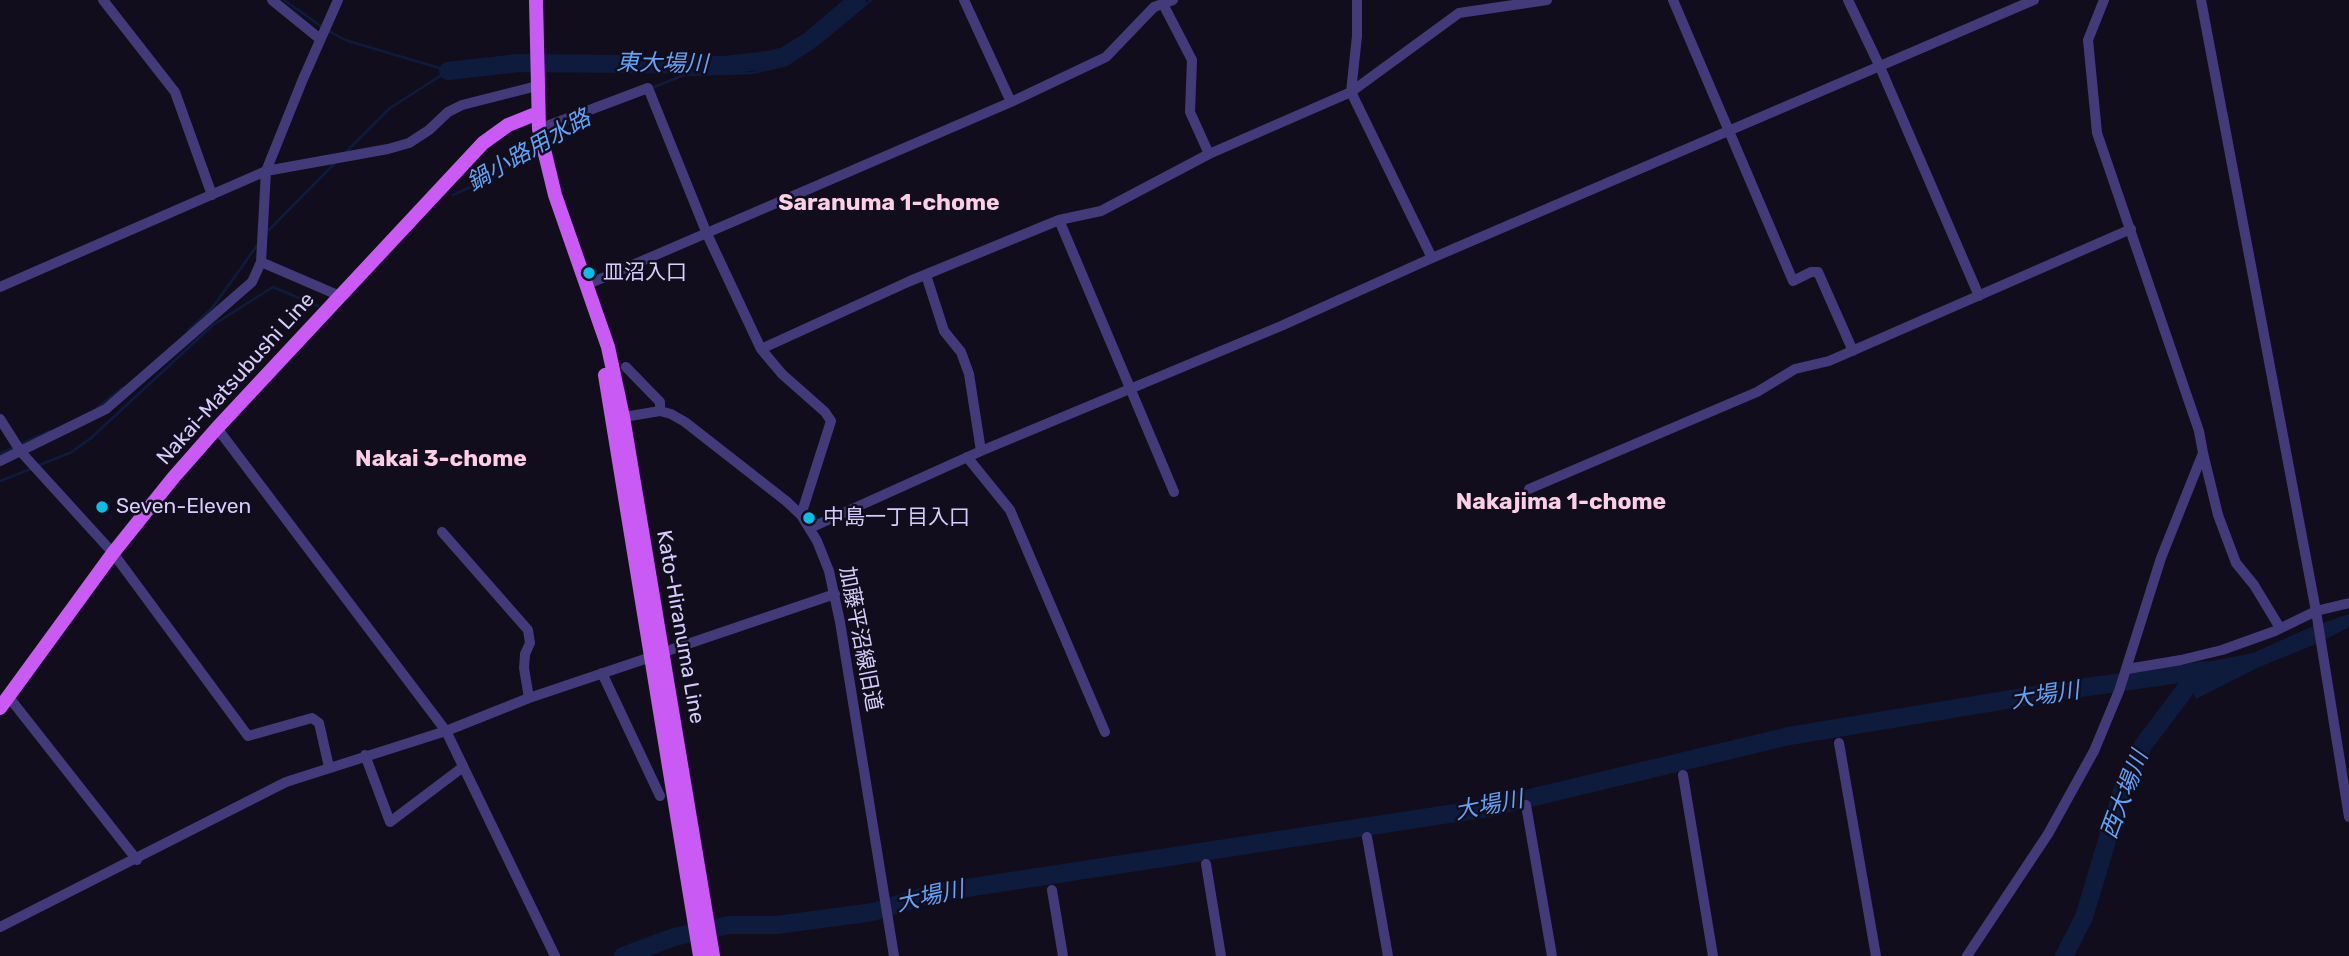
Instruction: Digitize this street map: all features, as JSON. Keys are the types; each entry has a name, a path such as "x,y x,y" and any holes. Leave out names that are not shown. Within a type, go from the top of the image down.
{"main road":[{"name":"Kato-Hiranuma Line","path":"536,0 540,129 555,195 608,347 706,950"},
{"name":"Nakai-Matsubushi Line","path":"4,702 113,553 217,428 483,143 508,125 538,113"}],"street":[{"path":"103,0 175,92 212,195"},
{"path":"272,0 320,39"},
{"path":"0,461 106,410 252,282 261,262 266,171 338,0"},
{"path":"964,0 1011,102"},
{"path":"1357,0 1357,36 1351,92 1432,258"},
{"path":"761,349 926,275 1059,220 1101,211 1209,154 1351,92 1459,13 1493,4 1510,7 1547,0"},
{"path":"1673,0 1793,281 1811,272 1818,272 1853,351"},
{"path":"1848,0 1880,67 1979,296"},
{"path":"2104,0 2088,40 2097,133 2199,431 2218,515 2236,563 2255,585 2280,628"},
{"path":"2201,0 2317,614 2349,817"},
{"path":"810,528 967,457 1281,326 1432,258 2029,1"},
{"path":"586,285 1011,102 1106,57 1160,3 1192,60 1190,112 1209,154"},
{"path":"0,287 266,171 409,143 429,130 448,112 462,105 537,86"},
{"path":"540,129 648,88 707,234 761,349 782,374 825,412 831,421 801,515"},
{"path":"1059,220 1174,492"},
{"path":"1529,489 1758,392 1795,369 1829,361 1853,351 2130,229"},
{"path":"261,262 340,296"},
{"path":"926,275 944,331 961,352 969,374 981,451"},
{"path":"618,418 660,411 660,402 626,367"},
{"name":"加藤平沼線旧道","path":"660,411 685,422 801,515 824,557 835,594 894,956"},
{"path":"0,419 21,452 113,553 248,736 312,718 319,723 329,767"},
{"path":"217,428 446,731 555,956"},
{"path":"1967,956 2048,834 2094,751 2127,669 2161,558 2203,453"},
{"path":"967,457 1010,510 1105,732"},
{"path":"442,531 528,630 530,643 525,654 524,668 529,698"},
{"path":"0,928 286,782 446,731 529,698 835,594"},
{"path":"2127,669 2222,650 2349,603"},
{"path":"603,673 660,796"},
{"path":"4,702 137,860"},
{"path":"1839,743 1876,956"},
{"path":"365,755 390,822 463,767"},
{"path":"1683,775 1713,956"},
{"path":"1526,805 1552,956"},
{"path":"1367,837 1388,956"},
{"path":"1206,864 1221,956"},
{"path":"1052,890 1063,956"}],"water":[{"path":"2349,614 2349,627 2196,699 2181,667 2253,653 2311,627"}],"waterway":[{"path":"284,0 321,26"},
{"name":"東大場川","path":"448,71 518,63 725,65 768,60 785,56 809,41 857,0"},
{"name":"鍋小路用水路","path":"652,88 684,75 752,73 787,65 823,40 871,0"},
{"path":"327,30 345,40 446,70"},
{"path":"345,153 390,108 448,71"},
{"name":"鍋小路用水路","path":"548,137 569,123"},
{"name":"鍋小路用水路","path":"453,195 492,177 536,144"},
{"path":"266,233 335,163"},
{"path":"188,331 213,307 258,244"},
{"name":"鍋小路用水路","path":"39,465 70,453 91,438 213,325 273,287 318,306"},
{"path":"97,408 122,388"},
{"path":"21,444 50,431"},
{"path":"0,454 15,447"},
{"name":"鍋小路用水路","path":"0,481 33,468"},
{"name":"大場川","path":"623,956 674,937 729,925 777,925 873,912 934,893 1488,808 1789,736 2066,690 2207,670"},
{"name":"西大場川","path":"2064,956 2084,917 2121,794 2144,744 2197,674 2206,672"}],"place":[{"name":"皿沼入口","path":"589,273"},
{"name":"Seven-Eleven","path":"102,507"},
{"name":"中島一丁目入口","path":"809,518"}],"district":[{"name":"Saranuma 1-chome","path":"889,203"},
{"name":"Nakai 3-chome","path":"441,459"},
{"name":"Nakajima 1-chome","path":"1561,502"}]}
